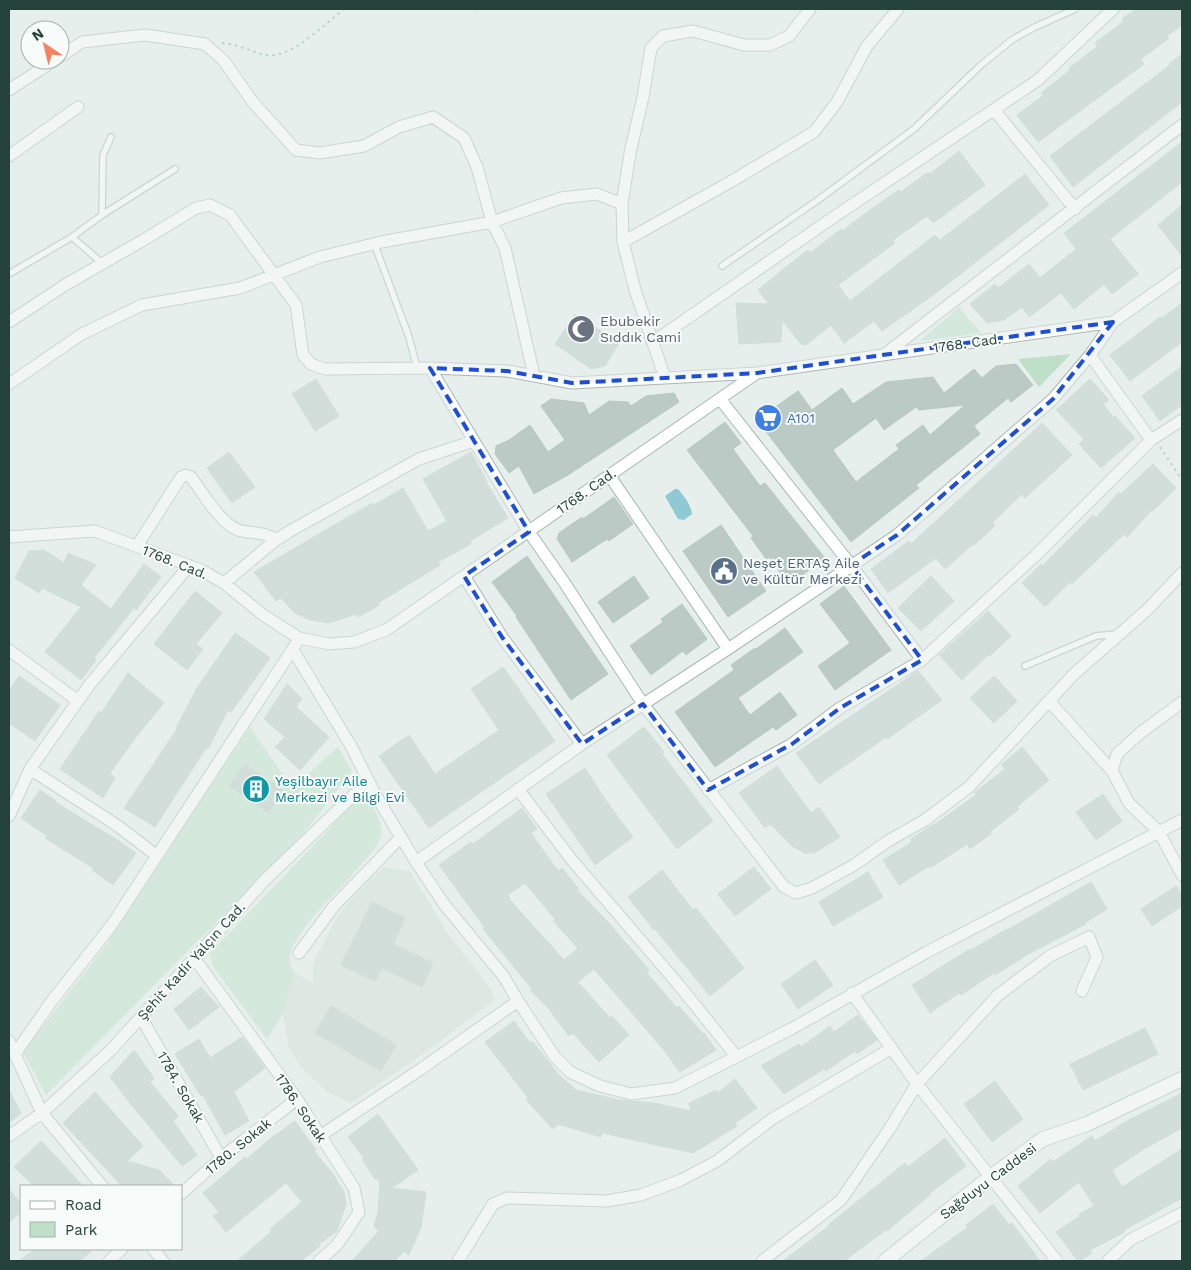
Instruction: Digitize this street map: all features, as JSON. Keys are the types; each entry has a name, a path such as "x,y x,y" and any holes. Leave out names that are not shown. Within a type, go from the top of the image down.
{"street":[{"path":"666,378 635,290 623,242 622,204 651,48 663,36 693,31 744,45 770,45 789,36 810,9"},
{"path":"623,242 732,181 814,132 837,102 866,46 898,9"},
{"path":"653,342 836,215 1038,80 1107,12"},
{"path":"70,50 82,42 144,35 205,44 224,60 252,101 296,150 320,153 364,146 399,127 433,117 464,138 477,167 492,222 505,248 534,376"},
{"path":"9,90 40,70"},
{"path":"9,156 78,107"},
{"path":"994,110 1075,209"},
{"path":"884,355 1182,125"},
{"path":"9,384 82,334 142,305 240,288 320,257 374,243 492,222 561,198 597,194 622,204"},
{"path":"9,322 102,262 147,238 196,208 210,205 230,215 296,305 303,355 311,364 334,369 430,368 507,371 572,383 758,373"},
{"name":"1768. Cad.","path":"9,537 95,531 201,570 224,583 263,615 299,638 329,644 354,642 386,630 758,373 1113,322 1182,273"},
{"path":"416,862 582,744 728,649 897,535 1053,399 1090,355 1113,322"},
{"path":"1090,355 1152,440"},
{"path":"430,368 529,532 564,582 642,704 784,887 796,893 812,888 854,865 888,840 925,820 969,787 1074,674 1147,610 1182,573"},
{"path":"720,399 851,565 922,660"},
{"path":"708,790 792,744 840,708 922,660 1035,556 1152,440 1182,420"},
{"path":"224,583 276,540 418,459 474,441"},
{"path":"137,546 181,477 186,475 191,477 212,506 237,529 270,535 276,540"},
{"path":"610,475 728,649"},
{"path":"9,816 30,769 90,684 189,566"},
{"path":"464,576 502,637 582,744"},
{"path":"15,1054 51,1002 111,926 293,650 299,638"},
{"path":"9,650 78,701"},
{"path":"293,650 351,746 368,781 416,862 444,904 504,977 518,1002 555,1057 570,1072 600,1086 632,1094 675,1088 791,1029 927,952 1182,820"},
{"path":"1049,701 1112,771 1129,803 1159,832 1182,875"},
{"path":"1112,771 1117,754 1139,734 1182,702"},
{"path":"30,769 118,826 157,856"},
{"name":"Şehit Kadir Yalçın Cad.","path":"9,1136 42,1113 111,1050 265,880 368,781"},
{"path":"518,790 571,859 678,984 736,1056"},
{"path":"299,953 334,906 401,837"},
{"path":"762,1261 840,1200 888,1131 917,1084 998,995 1050,956 1089,937 1097,957 1082,991"},
{"name":"1786. Sokak","path":"194,958 297,1099 354,1188 359,1212 337,1245 321,1260"},
{"path":"852,993 917,1084 989,1178 1057,1261"},
{"path":"320,1136 518,1002"},
{"name":"1784. Sokak","path":"141,1017 221,1158"},
{"path":"9,1041 42,1113 101,1185"},
{"path":"458,1261 493,1204 507,1198 607,1201 641,1196 673,1183 716,1161 772,1119 892,1048"},
{"name":"Sağduyu Caddesi","path":"885,1261 989,1178 1043,1139 1087,1124 1182,1079"},
{"name":"1780. Sokak","path":"182,1193 221,1158 297,1099"},
{"path":"1108,1261 1130,1240 1182,1213"},
{"path":"109,1261 121,1250"},
{"path":"154,1250 163,1261"}],"lane":[{"path":"722,266 818,200 914,129 982,65 1013,39 1035,26 1075,9"},
{"path":"102,215 103,155 112,137"},
{"path":"9,274 72,238 102,215 175,168"},
{"path":"72,238 102,262"},
{"path":"374,243 408,337 417,368"},
{"path":"1025,666 1096,636 1121,633"}],"path":[{"path":"205,44 230,43 266,55 282,53 298,46 344,9"},
{"path":"1152,440 1162,449 1182,480"}],"highlighted area":[{"path":"1113,322 1053,399 897,535 851,565 922,660 840,708 792,744 708,790 643,704 582,744 502,637 464,576 529,532 430,368 507,371 572,383 757,373"}],"shaded area":[{"path":"384,867 410,871 449,935 491,989 494,1000 426,1052 351,1103 329,1093 301,1067 289,1049 283,1014 295,972 313,983 313,963 337,917 358,891"}],"green space":[{"path":"959,307 981,333 920,341"},
{"path":"1071,354 1039,387 1018,359"},
{"path":"250,727 292,788 338,747 352,771 303,834 46,1095 23,1052 106,945"},
{"path":"364,799 373,807 379,819 380,839 372,852 326,902 298,937 291,953 291,966 295,972 283,1014 267,1039 214,968 209,954 356,801"}],"water":[{"path":"678,489 683,495 689,504 692,514 684,520 678,519 665,496"}],"building":[{"path":"1136,9 1182,9 1182,25 1167,36 1169,38 1141,59 1144,64 1038,142 1017,115 1043,96 1041,93 1070,70 1069,68 1097,47 1095,43 1123,22 1122,19"},
{"path":"1182,54 1182,102 1073,187 1050,156"},
{"path":"1182,142 1182,182 1110,239 1138,274 1112,294 1104,284 1074,309 1061,293 1029,317 1022,307 1004,320 987,323 970,304 995,284 998,288 1029,264 1040,278 1076,249 1064,233"},
{"path":"959,151 985,185 933,223 927,216 893,240 895,243 838,285 850,301 935,235 940,240 1025,174 1049,205 936,293 882,331 874,321 844,343 831,325 806,345 801,344 782,320 781,342 739,344 736,303 769,304 758,290 786,267 808,250 810,253 841,229 842,231 899,190 901,192 928,172 930,174"},
{"path":"1182,205 1182,256 1158,225"},
{"path":"1182,303 1182,342 1130,381 1110,355 1160,317 1162,318"},
{"name":"Ebubekir Sıddık Cami","path":"575,314 619,343 605,366 591,369 555,344"},
{"path":"1016,364 1033,385 1011,402 1008,398 974,426 980,434 916,485 919,488 851,542 757,420 798,391 812,410 842,388 853,404 886,382 933,377 944,393 974,369 982,378 996,366","holes":["965,405 930,435 923,425 896,445 899,449 856,482 833,450 876,418 884,430 916,407 919,410"]},
{"path":"1182,366 1182,405 1160,421 1142,396"},
{"path":"316,379 339,416 315,431 292,394"},
{"path":"1090,379 1109,400 1103,404 1113,417 1115,416 1135,438 1101,468 1079,444 1084,439 1056,410"},
{"path":"674,393 679,402 568,475 534,494 519,466 509,473 495,454 496,446 509,440 530,425 548,452 565,440 541,406 551,399 584,403 589,415 609,401 628,402 631,406 646,396"},
{"path":"725,422 741,443 733,449 760,486 765,483 825,558 789,585 769,557 766,559 751,538 753,536 687,450"},
{"path":"1042,423 1072,455 1025,498 1022,494 992,523 995,526 945,569 936,558 888,593 871,569 909,541 911,544"},
{"path":"229,452 255,487 232,503 207,468"},
{"path":"471,452 486,482 508,518 470,541 471,544 438,562 440,565 378,603 380,605 358,617 356,614 329,623 310,620 295,613 281,598 276,601 254,572 341,521 403,488 428,531 447,521 423,479"},
{"path":"1153,464 1176,488 1127,537 1124,534 1045,607 1022,583 1041,564 1042,566 1093,515 1096,518 1119,492 1121,494"},
{"path":"614,497 633,524 609,541 607,539 572,562 557,539 559,533"},
{"name":"Neşet ERTAŞ Aile ve Kültür Merkezi","path":"721,525 766,591 728,617 683,551"},
{"path":"44,550 64,563 68,553 96,565 81,585 111,609 144,564 161,577 136,610 134,608 94,658 96,660 81,680 45,652 81,607 42,588 39,593 15,578 29,551"},
{"path":"527,556 608,674 571,700 517,616 492,582"},
{"path":"634,576 649,598 613,623 598,602"},
{"path":"931,576 954,601 921,631 898,608"},
{"path":"844,586 891,650 835,690 818,666 850,643 820,604"},
{"path":"195,591 222,613 196,644 203,649 187,670 154,644"},
{"path":"682,604 707,639 686,655 683,651 651,675 630,646 663,622 661,619"},
{"path":"988,611 1011,636 962,680 939,655"},
{"path":"785,628 803,652 738,698 750,715 780,692 797,715 776,730 773,727 715,767 675,712 734,670 731,665"},
{"path":"235,633 270,658 231,712 228,710 208,749 206,748 155,827 124,808 177,729 197,688"},
{"path":"503,667 555,741 429,828 379,756 409,735 435,774 499,730 471,689"},
{"path":"918,671 942,700 819,784 796,753"},
{"path":"128,673 164,703 110,773 115,778 103,798 60,769 99,711 101,713"},
{"path":"19,676 60,705 35,741 9,723 9,691"},
{"path":"994,676 1017,701 994,723 970,698"},
{"path":"287,684 302,699 296,707 329,737 300,770 275,747 285,737 264,719"},
{"path":"644,727 713,821 677,849 607,755"},
{"path":"1022,747 1049,780 1017,807 1019,809 990,832 991,834 970,849 967,844 899,885 883,860 912,842 910,839 976,795 974,793 1005,769 1001,765"},
{"name":"Yeşilbayır Aile Merkezi ve Bilgi Evi","path":"245,764 284,791 268,813 229,786"},
{"path":"777,766 811,813 819,807 840,837 814,853 805,853 792,846 770,824 765,828 739,793"},
{"path":"585,768 633,837 595,865 546,794"},
{"path":"40,790 55,802 136,853 113,885 92,870 93,868 45,838 47,836 21,818"},
{"path":"1103,794 1122,821 1096,840 1076,812"},
{"path":"522,808 537,829 531,833 558,871 562,868 579,889 577,890 608,922 649,970 646,972 677,1008 679,1006 704,1033 716,1050 680,1072 663,1049 594,969 578,982 610,1018 612,1016 629,1035 599,1062 573,1033 569,1036 548,1008 530,990 532,989 483,929 485,928 439,865 471,842 473,844","holes":["525,883 555,919 553,921 578,948 564,960 509,899 508,895"]},
{"path":"754,867 771,889 735,916 718,894"},
{"path":"662,870 693,910 696,908 744,968 710,996 628,897"},
{"path":"868,872 883,897 833,926 819,902"},
{"path":"1091,882 1107,909 1086,924 1030,953 995,975 994,973 961,995 959,993 930,1013 912,985 970,949"},
{"path":"1176,886 1182,895 1182,906 1152,926 1141,909"},
{"path":"372,902 405,918 393,944 433,963 422,987 382,968 375,981 341,965"},
{"path":"815,960 833,985 798,1009 781,984"},
{"path":"201,987 219,1007 189,1030 174,1009"},
{"path":"331,1006 396,1045 381,1071 315,1033"},
{"path":"858,1015 877,1040 857,1054 855,1051 826,1071 824,1069 784,1094 761,1066 799,1044 801,1047 830,1026 834,1032"},
{"path":"514,1021 530,1043 532,1041 559,1075 576,1090 619,1100 654,1103 691,1111 689,1103 716,1090 718,1093 735,1079 757,1108 735,1123 737,1126 693,1153 602,1133 601,1137 558,1124 553,1129 526,1100 528,1098 485,1042"},
{"path":"1145,1028 1158,1054 1083,1090 1070,1064"},
{"path":"242,1037 265,1068 234,1092 249,1121 225,1135 203,1095 201,1096 175,1054 199,1039 210,1058"},
{"path":"134,1050 154,1078 150,1082 178,1116 173,1121 197,1155 182,1166 110,1077"},
{"path":"995,1081 1023,1119 992,1142 964,1104"},
{"path":"9,1090 21,1113 9,1123"},
{"path":"95,1092 143,1146 127,1161 159,1170 174,1185 121,1185 63,1123"},
{"path":"1182,1093 1182,1128 1144,1149 1112,1170 1122,1187 1182,1149 1182,1198 1124,1230 1125,1232 1090,1250 1092,1253 1078,1261 1056,1232 1080,1216 1079,1214 1094,1206 1079,1182 1040,1213 1018,1186 1051,1159 1053,1162 1092,1136 1095,1141 1127,1121"},
{"path":"378,1114 418,1170 392,1188 426,1192 421,1227 409,1255 404,1251 395,1261 352,1261 379,1231 374,1227 378,1211 380,1179 375,1179 362,1159 364,1158 348,1137"},
{"path":"295,1121 344,1192 346,1204 337,1231 319,1244 320,1246 301,1261 237,1261 272,1231 270,1229 302,1202 286,1183 226,1232 213,1216 219,1212 203,1193 245,1157 247,1159 271,1138"},
{"path":"945,1138 966,1166 930,1193 887,1231 844,1261 783,1261 829,1226 905,1163 908,1167"},
{"path":"41,1141 82,1185 33,1185 14,1167"},
{"path":"9,1189 20,1203 20,1213 9,1222"},
{"path":"993,1204 1009,1225 1012,1223 1040,1261 921,1261 968,1227 966,1225"},
{"path":"34,1250 93,1250 80,1261 19,1261"}],"place":[{"name":"Ebubekir Sıddık Cami","path":"581,329"},
{"name":"A101","path":"768,418"},
{"name":"Neşet ERTAŞ Aile ve Kültür Merkezi","path":"724,571"},
{"name":"Yeşilbayır Aile Merkezi ve Bilgi Evi","path":"256,789"}]}
